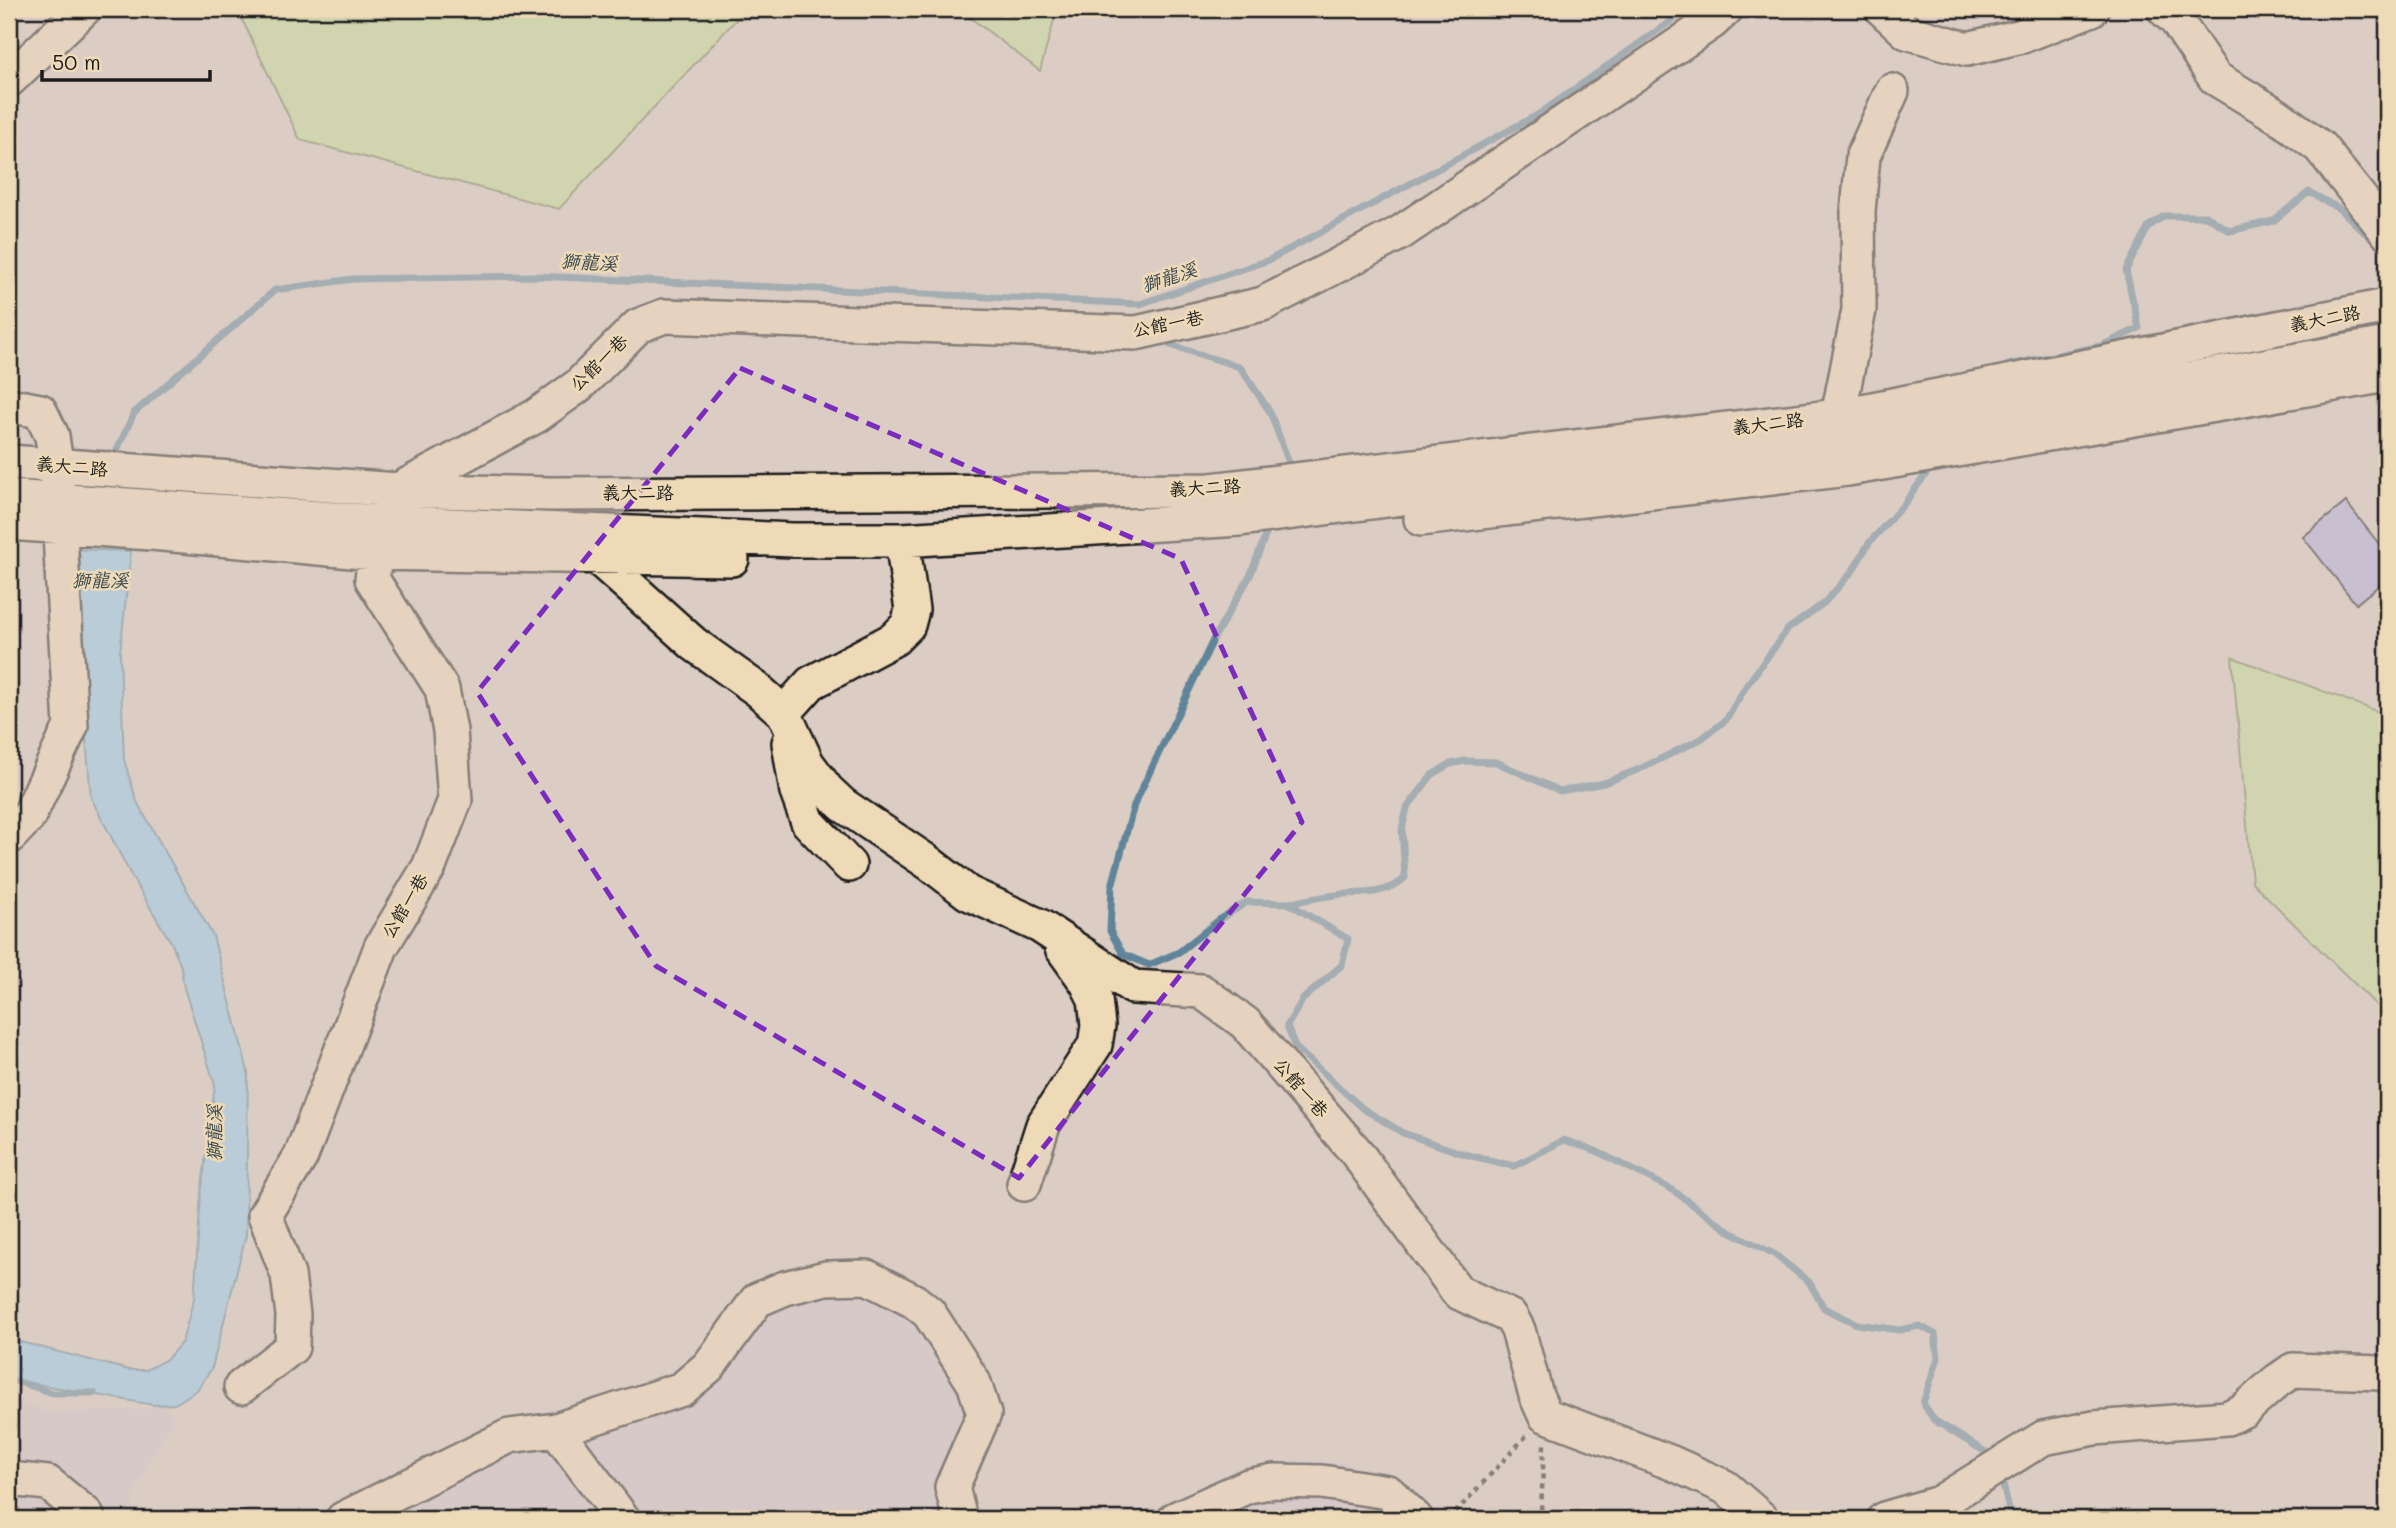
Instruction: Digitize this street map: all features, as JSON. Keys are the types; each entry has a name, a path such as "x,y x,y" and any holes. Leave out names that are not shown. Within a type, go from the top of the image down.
{"street":[{"path":"9,80 84,9"},
{"name":"公館一巷","path":"398,490 536,416 578,386 638,326 664,316 1136,334 1263,304 1400,233 1712,22 1726,9"},
{"path":"1882,9 1907,32 1967,49 2022,36 2092,9"},
{"path":"2164,9 2176,20 2215,78 2278,116 2320,147 2382,218"},
{"path":"1842,442 1859,310 1858,211 1863,156 1892,91"},
{"name":"義大二路","path":"1842,442 2387,306"},
{"name":"義大二路","path":"9,462 398,490 549,494 1210,490 1842,442 2387,344"},
{"name":"義大二路","path":"9,497 60,512 597,557 904,551 1240,519 2387,375"},
{"path":"9,405 40,411 51,436 60,512 71,726 29,816 9,837"},
{"path":"377,538 398,490"},
{"name":"義大二路","path":"9,523 60,512"},
{"name":"公館一巷","path":"566,529 695,644 758,690 783,713 807,763 827,790 843,805 968,893 1040,926 1133,987 1201,992 1245,1023 1356,1152 1458,1292 1511,1317 1518,1330 1536,1395 1545,1415"},
{"name":"義大二路","path":"377,538 566,529 792,540 904,551"},
{"name":"公館一巷","path":"241,1387 292,1347 293,1315 288,1275 265,1215 301,1156 381,947 429,867 455,800 450,731 442,689 372,579 377,538"},
{"path":"849,865 808,822 797,792 783,713 811,682 894,639 908,625 912,610 904,551"},
{"path":"1024,1184 1043,1125 1095,1045 1098,1026 1095,999 1087,983 1057,941 1040,926"},
{"path":"344,1519 509,1436 556,1430 681,1389 709,1366 757,1300 785,1288 826,1278 867,1276 914,1301 929,1313 975,1383 984,1414 952,1487 960,1519"},
{"path":"1884,1519 1939,1503 2043,1438 2094,1428 2227,1418 2244,1410 2293,1370 2381,1373 2387,1377"},
{"path":"1545,1415 1672,1463 1725,1487 1762,1519"},
{"path":"556,1430 623,1519"},
{"path":"9,1479 48,1483 86,1514 88,1519"},
{"path":"1175,1519 1248,1486 1274,1481 1322,1482 1388,1492 1416,1519"}],"path":[{"path":"1455,1513 1545,1415"},
{"path":"1543,1519 1541,1512 1545,1415"}],"highlighted area":[{"path":"740,368 1181,559 1302,822 1019,1178 656,966 477,692"}],"shaded area":[{"path":"861,1260 903,1272 934,1294 984,1362 992,1395 964,1503 969,1519 325,1519 341,1516 415,1482 474,1435 526,1416 648,1383 700,1357 785,1273"},
{"path":"9,1396 50,1413 144,1409 163,1405 174,1421 150,1460 132,1498 136,1519 9,1519"},
{"path":"1273,1461 1337,1462 1385,1472 1412,1487 1437,1519 1147,1519 1225,1473"}],"green space":[{"path":"237,9 746,9 559,209 300,140"},
{"path":"959,9 1057,9 1040,71"},
{"path":"2232,657 2379,712 2387,723 2387,1016 2252,882"}],"water":[{"name":"獅龍溪","path":"70,549 131,551 120,653 124,760 137,802 213,936 248,1071 246,1235 212,1368 197,1390 175,1404 153,1405 9,1379 9,1339 129,1370 146,1370 167,1359 182,1342 194,1298 201,1194 215,1085 172,944 133,879 91,798"}],"building":[{"path":"2346,502 2387,554 2387,579 2356,604 2303,537"}],"waterway":[{"name":"獅龍溪","path":"112,461 134,413 275,290 353,279 537,276 1140,304 1269,260 1539,114 1688,9"},
{"path":"2002,372 2008,365 2101,346 2139,328 2126,270 2149,226 2164,216 2206,216 2230,231 2273,221 2309,192 2340,209 2387,250"},
{"path":"1159,339 1161,342 1240,367 1270,412 1291,468 1290,472"},
{"path":"1288,903 1376,892 1405,878 1402,829 1407,808 1432,775 1450,764 1465,761 1496,762 1560,791 1604,783 1701,739 1726,720 1746,686 1788,629 1824,603 1852,572 1869,543 1904,504 1932,466"},
{"path":"1269,526 1250,576 1215,636 1134,805 1112,886 1110,931 1123,954 1149,965 1179,952 1247,902 1288,903 1348,939 1342,965 1303,999 1287,1026 1295,1047 1362,1108 1403,1133 1464,1154 1514,1166 1564,1140 1596,1151 1671,1189 1729,1231 1774,1254 1809,1282 1824,1308 1857,1324 1899,1330 1920,1326 1935,1334 1938,1358 1923,1403 1934,1420 1995,1458"},
{"name":"獅龍溪","path":"9,1379 53,1393 94,1393"},
{"path":"2001,1476 2011,1519"}]}
